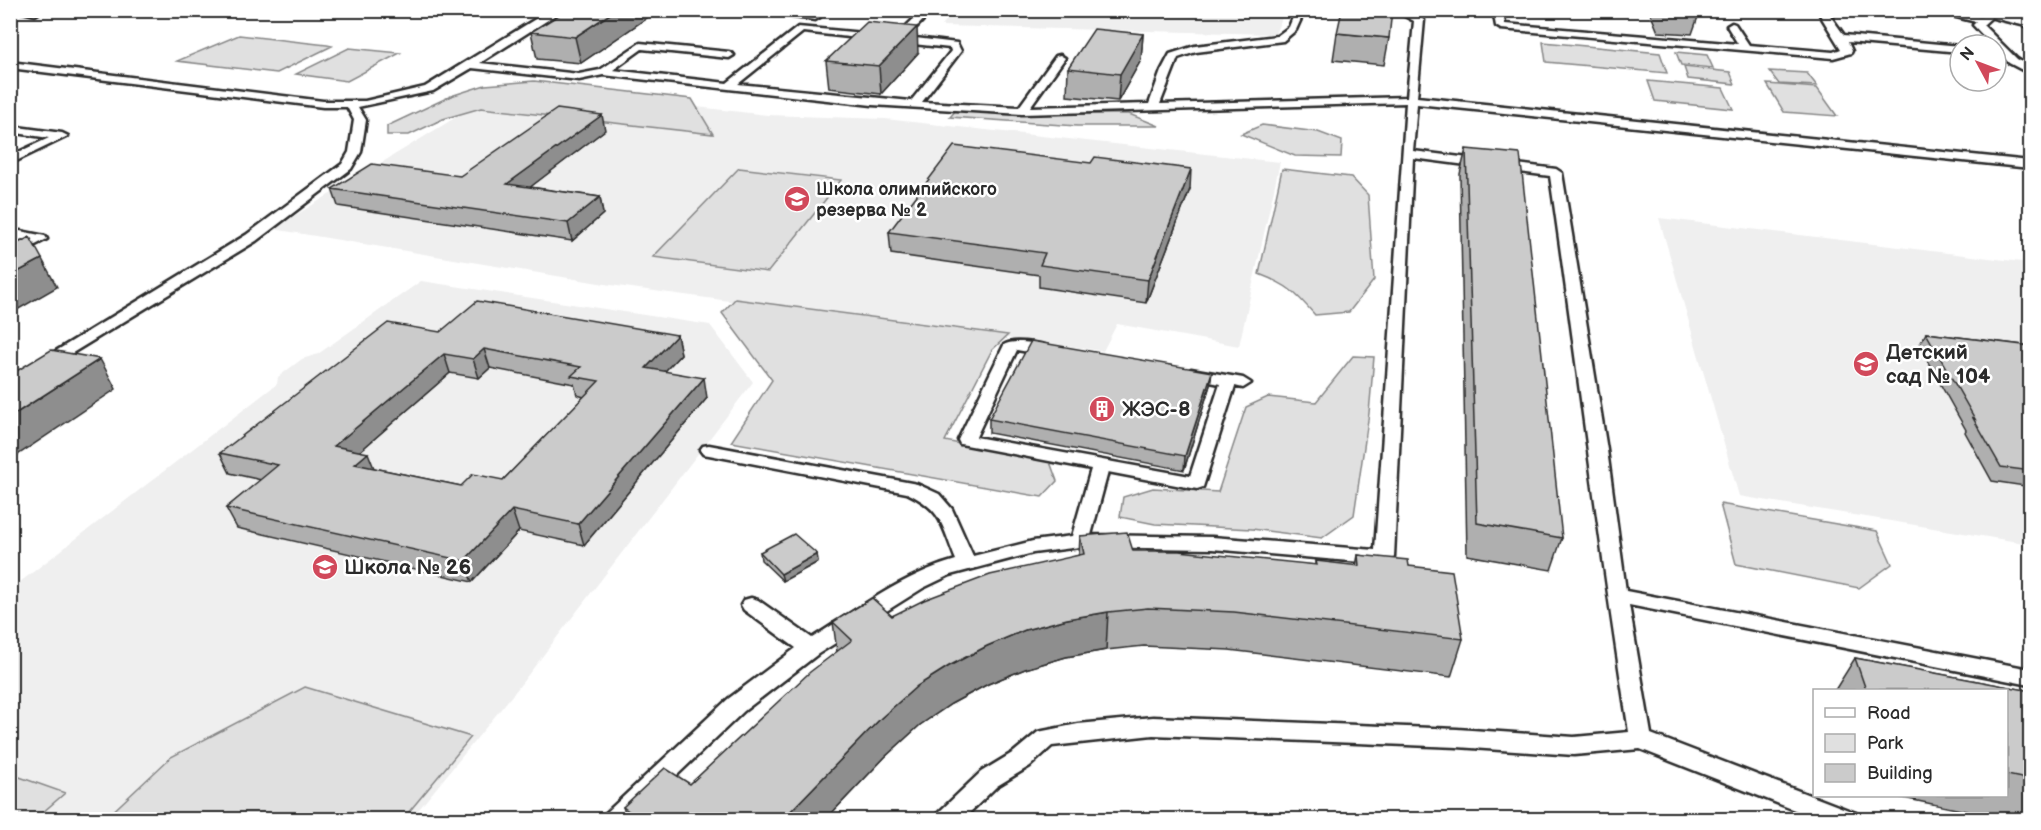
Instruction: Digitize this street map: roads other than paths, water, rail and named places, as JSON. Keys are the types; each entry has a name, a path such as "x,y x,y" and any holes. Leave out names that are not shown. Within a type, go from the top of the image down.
{"main road":[{"path":"1985,14 2031,21"}],"lane":[{"path":"18,10 35,12"},
{"path":"748,10 814,17"},
{"path":"729,86 823,10"},
{"path":"898,39 929,10"},
{"path":"1153,108 1166,71 1174,56 1195,49 1280,39 1293,28 1301,10"},
{"path":"614,819 736,705 812,648 916,583 944,570 1033,547 1080,541 1212,543 1384,557 1407,154 1419,20 1405,12 1387,10"},
{"path":"1498,10 1501,26 1636,34 1746,48 1833,55 1847,51 1821,10"},
{"path":"1933,10 1985,14 1978,25 1985,33"},
{"path":"10,65 323,104 352,105 429,89 560,11"},
{"path":"1732,26 1746,48"},
{"path":"801,29 954,45 956,51 914,105"},
{"path":"1841,39 1948,48"},
{"path":"603,72 639,46 729,55"},
{"path":"1022,111 1060,58"},
{"path":"2008,58 2031,71"},
{"path":"470,65 579,76 603,72 914,105 1022,111 1411,100 2031,164"},
{"path":"10,386 251,238 346,165 355,152 360,120 352,105"},
{"path":"10,129 62,136 10,160"},
{"path":"1407,154 1556,173 1598,450 1617,596 1641,740"},
{"path":"346,165 363,168"},
{"path":"10,240 20,236 40,239 10,254"},
{"path":"1069,354 1012,345 966,440 1197,483 1236,382 1172,371"},
{"path":"709,450 911,488 933,498 946,513 967,563"},
{"path":"1080,541 1101,466"},
{"path":"1617,596 2031,677"},
{"path":"751,605 812,648"},
{"path":"946,819 989,779 1022,759 1046,738 1153,726 1446,737 1574,746 1641,740 1848,819"}],"tram line":[{"path":"2001,10 2030,17"}],"place":[{"name":"Школа олимпийского резерва № 2","path":"797,199"},
{"name":"Детский сад № 104","path":"1866,364"},
{"name":"ЖЭС-8","path":"1102,409"},
{"name":"Школа № 26","path":"325,567"}]}
